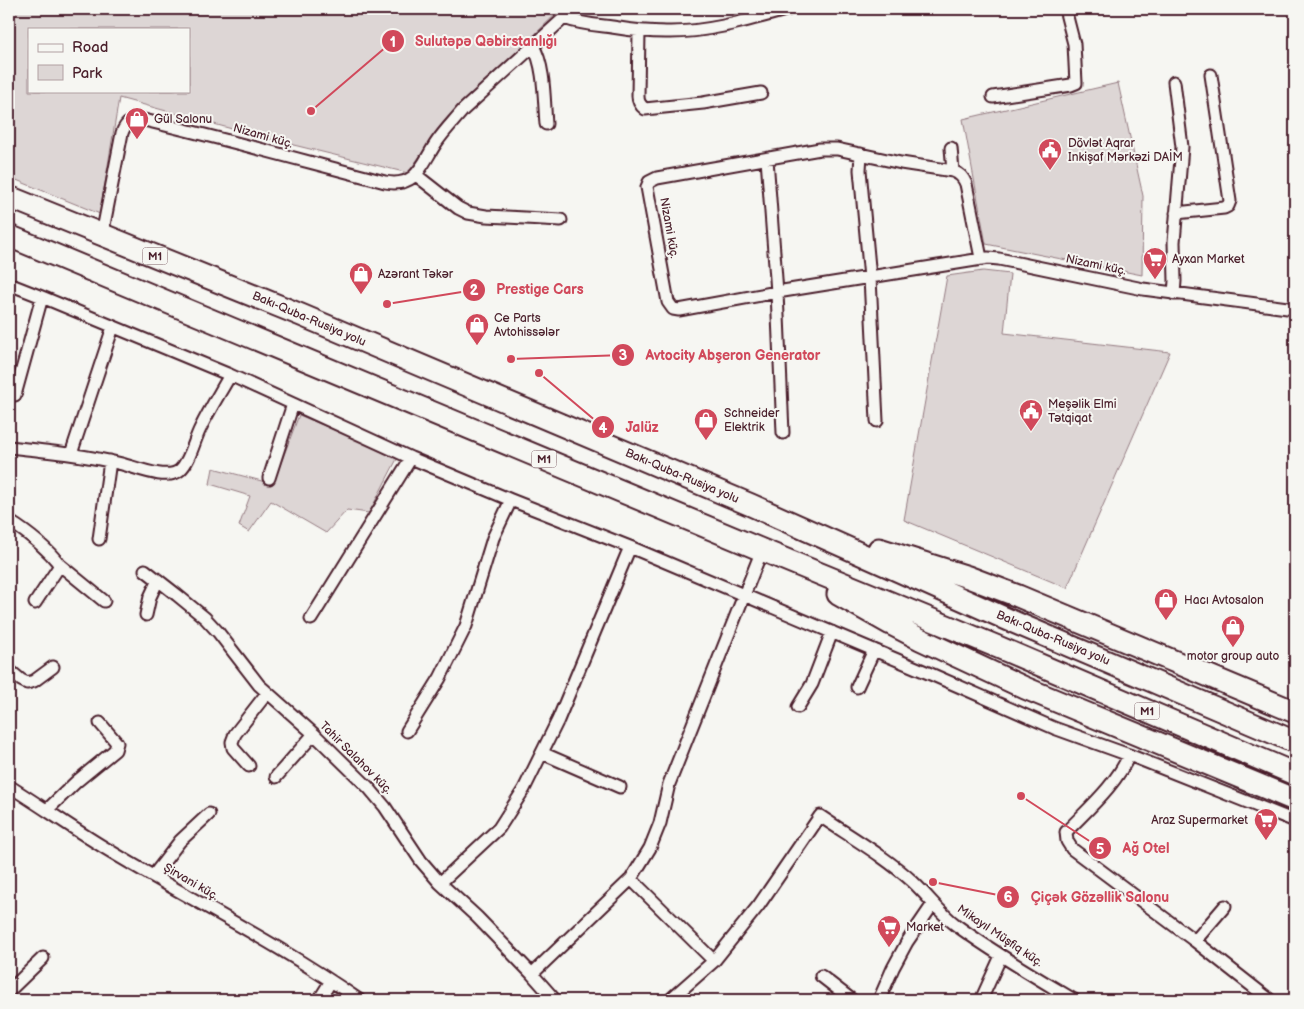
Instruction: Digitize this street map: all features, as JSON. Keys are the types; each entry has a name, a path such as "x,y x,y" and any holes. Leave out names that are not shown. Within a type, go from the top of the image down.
{"highway":[{"name":"Bakı-Quba-Rusiya yolu","path":"9,197 301,316 777,516 1009,620 1295,742"},
{"name":"M1","path":"9,236 998,647 1295,774"},
{"path":"777,516 968,577 1295,712"},
{"path":"762,550 891,624 1025,688 1295,800"}],"street":[{"path":"561,220 486,216 468,213 458,208 416,175 428,159 435,144 463,110 572,9"},
{"path":"564,18 575,22 639,31 666,32 706,29 789,9"},
{"path":"993,97 1076,83 1074,44 1065,9"},
{"path":"639,31 638,102 645,109 703,103 761,93"},
{"path":"533,46 538,54 541,65 546,124"},
{"path":"1176,213 1224,208 1230,202 1211,76"},
{"path":"1174,82 1182,147 1174,242 1174,294"},
{"name":"Nizami küç.","path":"102,235 122,133 124,127 130,121 144,120 225,139 289,158 385,182 391,183 408,180 416,175"},
{"path":"951,148 953,172 964,178 966,184 981,258"},
{"name":"Nizami küç.","path":"953,172 837,149 820,149 657,178 649,182 647,187 668,302 673,309 679,310 981,258 1000,259 1174,294 1295,309"},
{"path":"861,154 860,170 870,278 876,421"},
{"path":"767,159 783,433"},
{"path":"9,284 230,375 411,458 510,500 630,547 1054,728 1129,755 1295,821"},
{"path":"15,395 42,297"},
{"path":"71,454 113,327"},
{"path":"9,447 71,454 110,461 162,474 179,472 185,465 200,429 230,375"},
{"path":"269,478 293,404"},
{"path":"311,619 411,458"},
{"path":"99,539 110,461"},
{"path":"407,731 440,678 466,626 493,538 510,500"},
{"path":"9,521 39,543 60,565 104,600"},
{"path":"440,883 499,828 524,789 558,720 630,547"},
{"path":"532,974 631,879 650,848 660,823 669,784 762,550"},
{"path":"35,603 60,565"},
{"name":"Tahir Salahov küç.","path":"144,570 205,618 267,693 314,734 360,779 385,807 417,855 440,883 477,917 555,1000"},
{"path":"146,615 150,597 158,580"},
{"path":"798,707 812,684 832,632"},
{"path":"857,687 874,650"},
{"path":"9,670 27,683 34,681 53,667"},
{"path":"249,766 233,748 232,742 235,734 267,693"},
{"path":"47,810 76,782 115,750 117,744 100,723"},
{"path":"276,777 314,734"},
{"path":"542,753 620,787"},
{"path":"1129,755 1116,778 1066,832 1067,841 1072,849 1196,941 1270,1000"},
{"name":"Şirvani küç.","path":"9,786 104,848 331,981 359,1000"},
{"path":"153,876 180,841 209,814"},
{"name":"Mikayıl Müşfiq küç.","path":"714,961 759,906 820,816 896,868 956,924 1000,956 1074,1000"},
{"path":"631,879 714,961 672,998"},
{"path":"878,1000 907,942 933,904"},
{"path":"1196,941 1225,906"},
{"path":"981,1000 1000,956"},
{"path":"9,991 43,958"},
{"path":"821,976 852,1000"},
{"path":"319,1000 331,981"}],"green space":[{"path":"9,9 561,9 442,124 408,173 265,138 119,98 100,214 9,177"},
{"path":"1118,83 1143,196 1142,275 986,244 963,119"},
{"path":"983,271 1010,274 1004,333 1170,352 1067,588 904,520 947,276"},
{"path":"299,415 398,457 369,513 347,510 326,533 271,501 249,532 239,526 250,496 210,484 213,468 273,484"}],"place":[{"name":"Sulutəpə Qəbirstanlığı","path":"311,111"},
{"name":"Gül Salonu","path":"137,140"},
{"name":"Dövlət Aqrar Inkişaf Mərkəzi DAİM","path":"1050,171"},
{"name":"Ayxan Market","path":"1155,280"},
{"name":"Azərant Təkər","path":"361,295"},
{"name":"Prestige Cars","path":"387,304"},
{"name":"Ce Parts Avtohissələr","path":"477,346"},
{"name":"Avtocity Abşeron Generator","path":"511,359"},
{"name":"Jalüz","path":"539,373"},
{"name":"Meşəlik Elmi Tətqiqat","path":"1031,432"},
{"name":"Schneider Elektrik","path":"706,441"},
{"name":"Hacı Avtosalon","path":"1166,621"},
{"name":"motor group auto","path":"1233,648"},
{"name":"Ağ Otel","path":"1021,796"},
{"name":"Araz Supermarket","path":"1266,841"},
{"name":"Çiçək Gözəllik Salonu","path":"933,882"},
{"name":"Market","path":"889,948"}]}
